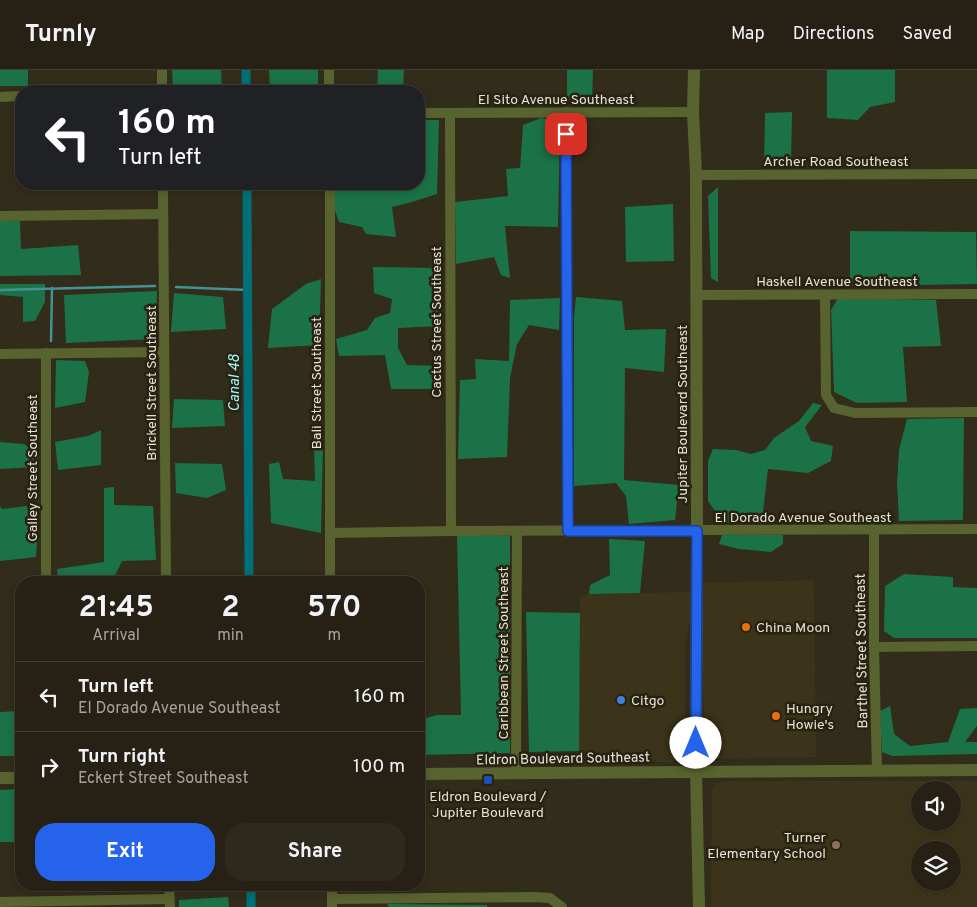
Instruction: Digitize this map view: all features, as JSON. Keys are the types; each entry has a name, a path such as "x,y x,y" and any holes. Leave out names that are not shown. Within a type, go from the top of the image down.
{"street":[{"path":"162,70 162,85"},
{"path":"329,70 330,85"},
{"name":"Jupiter Boulevard Southeast","path":"694,70 693,112 696,176 696,771 699,907"},
{"path":"0,97 15,96"},
{"path":"566,112 568,531"},
{"name":"El Sito Avenue Southeast","path":"425,113 693,112"},
{"name":"Cactus Street Southeast","path":"450,113 451,531"},
{"name":"Archer Road Southeast","path":"696,176 977,174"},
{"name":"Brickell Street Southeast","path":"163,190 166,576"},
{"name":"Bali Street Southeast","path":"330,190 330,576"},
{"path":"0,216 163,214"},
{"name":"Haskell Avenue Southeast","path":"696,295 977,294"},
{"path":"825,295 826,395 834,408 855,413 977,412"},
{"path":"0,354 164,352"},
{"name":"Galley Street Southeast","path":"46,353 46,576"},
{"name":"El Dorado Avenue Southeast","path":"330,533 977,529"},
{"name":"Barthel Street Southeast","path":"874,530 876,771"},
{"name":"Caribbean Street Southeast","path":"516,774 517,531"},
{"path":"874,647 977,646"},
{"name":"Eldron Boulevard Southeast","path":"425,774 977,770"},
{"path":"0,778 15,778"},
{"path":"332,903 534,896 550,898 562,907"},
{"path":"0,902 170,903"}],"shaded area":[{"path":"814,580 816,757 714,759 706,757 701,583"},
{"path":"691,592 691,615 685,643 685,752 677,760 669,763 642,757 597,761 588,765 579,765 580,597 589,594"},
{"name":"Turner Elementary School","path":"726,781 911,781 911,831 961,831 961,781 977,781 977,907 711,907 712,792 715,784"}],"green space":[{"path":"0,70 28,70 28,85 0,86"},
{"path":"172,70 221,70 222,85 173,85"},
{"path":"269,70 318,70 318,85 270,85"},
{"path":"378,70 404,70 403,85 377,85"},
{"path":"567,70 593,70 592,102 567,102"},
{"path":"827,70 895,70 895,102 870,107 858,120 827,118"},
{"path":"792,112 791,164 764,165 765,113"},
{"path":"541,118 560,123 558,227 505,226 510,278 501,275 494,257 456,264 455,202 508,196 506,169 520,168 523,125"},
{"path":"425,120 439,120 437,194 392,207 396,237 366,234 362,227 339,222 334,208 334,190 425,190"},
{"path":"718,187 718,282 711,278 708,196"},
{"path":"673,204 674,261 626,262 625,207"},
{"path":"0,221 20,221 21,249 78,245 81,275 0,276"},
{"path":"850,231 976,232 977,284 850,286"},
{"path":"373,267 439,268 440,326 398,328 398,348 407,365 441,366 441,389 391,389 385,355 339,356 336,339 367,330 375,318 390,313 392,299 374,293"},
{"path":"321,279 319,345 268,348 272,309 306,284"},
{"path":"0,284 45,284 45,302 35,321 23,322 23,297 0,295"},
{"path":"157,291 155,339 66,343 64,295"},
{"path":"174,293 223,297 226,329 171,332"},
{"path":"576,297 622,301 625,330 666,329 664,372 625,368 624,480 679,485 675,520 629,524 626,496 616,483 574,486 574,317"},
{"path":"560,298 559,330 529,325 517,344 510,378 507,457 458,459 460,380 476,379 475,359 509,361 510,300"},
{"path":"838,298 936,300 941,346 903,347 907,402 857,403 834,392 831,310"},
{"path":"56,360 85,361 89,372 85,402 55,408"},
{"path":"174,399 223,400 225,426 172,428"},
{"path":"813,403 822,405 805,427 811,441 833,446 831,461 808,473 768,469 762,521 728,523 720,518 708,501 708,461 713,449 736,450 751,454 765,450 774,438 799,421"},
{"path":"964,418 963,520 899,521 897,483 899,450 907,419"},
{"path":"101,430 101,465 58,470 55,442 88,436"},
{"path":"0,442 24,444 39,455 35,467 0,469"},
{"path":"323,443 321,533 271,523 269,464 279,462 283,479 315,481 314,446"},
{"path":"175,463 222,464 226,490 207,498 176,493"},
{"path":"114,487 114,505 153,506 156,560 122,561 115,576 58,576 57,569 104,562 104,488"},
{"path":"0,506 2,509 27,506 37,541 36,557 0,561"},
{"path":"457,535 510,536 510,753 425,755 425,718 437,715 461,715"},
{"path":"722,535 783,535 783,544 771,552 739,549 719,544"},
{"path":"609,539 645,541 640,593 589,594 590,585 610,575"},
{"path":"904,574 953,577 953,587 977,588 977,638 894,638 884,631 885,586"},
{"path":"526,612 580,613 579,751 529,752"},
{"path":"890,706 894,734 910,746 948,742 960,709 977,708 977,726 965,742 977,742 977,754 892,756 882,752 880,711"},
{"path":"15,711 15,756 0,756 0,712"},
{"path":"15,789 15,842 0,842 0,790"},
{"path":"228,897 229,907 179,907 179,900"},
{"path":"387,904 487,905 487,907 389,907"}],"waterway":[{"name":"Canal 48","path":"246,70 246,85"},
{"name":"Canal 48","path":"247,190 249,576"},
{"path":"0,290 155,286"},
{"path":"176,287 247,290"},
{"path":"51,341 52,288"},
{"name":"Canal 48","path":"251,891 251,907"}],"place":[{"name":"China Moon","path":"746,627"},
{"name":"Citgo","path":"621,700"},
{"name":"Hungry Howie's","path":"776,716"},
{"name":"Eldron Boulevard / Jupiter Boulevard","path":"488,780"},
{"name":"Turner Elementary School","path":"836,845"}],"route":[{"path":"566,134 568,531 697,531 696,743"}]}
